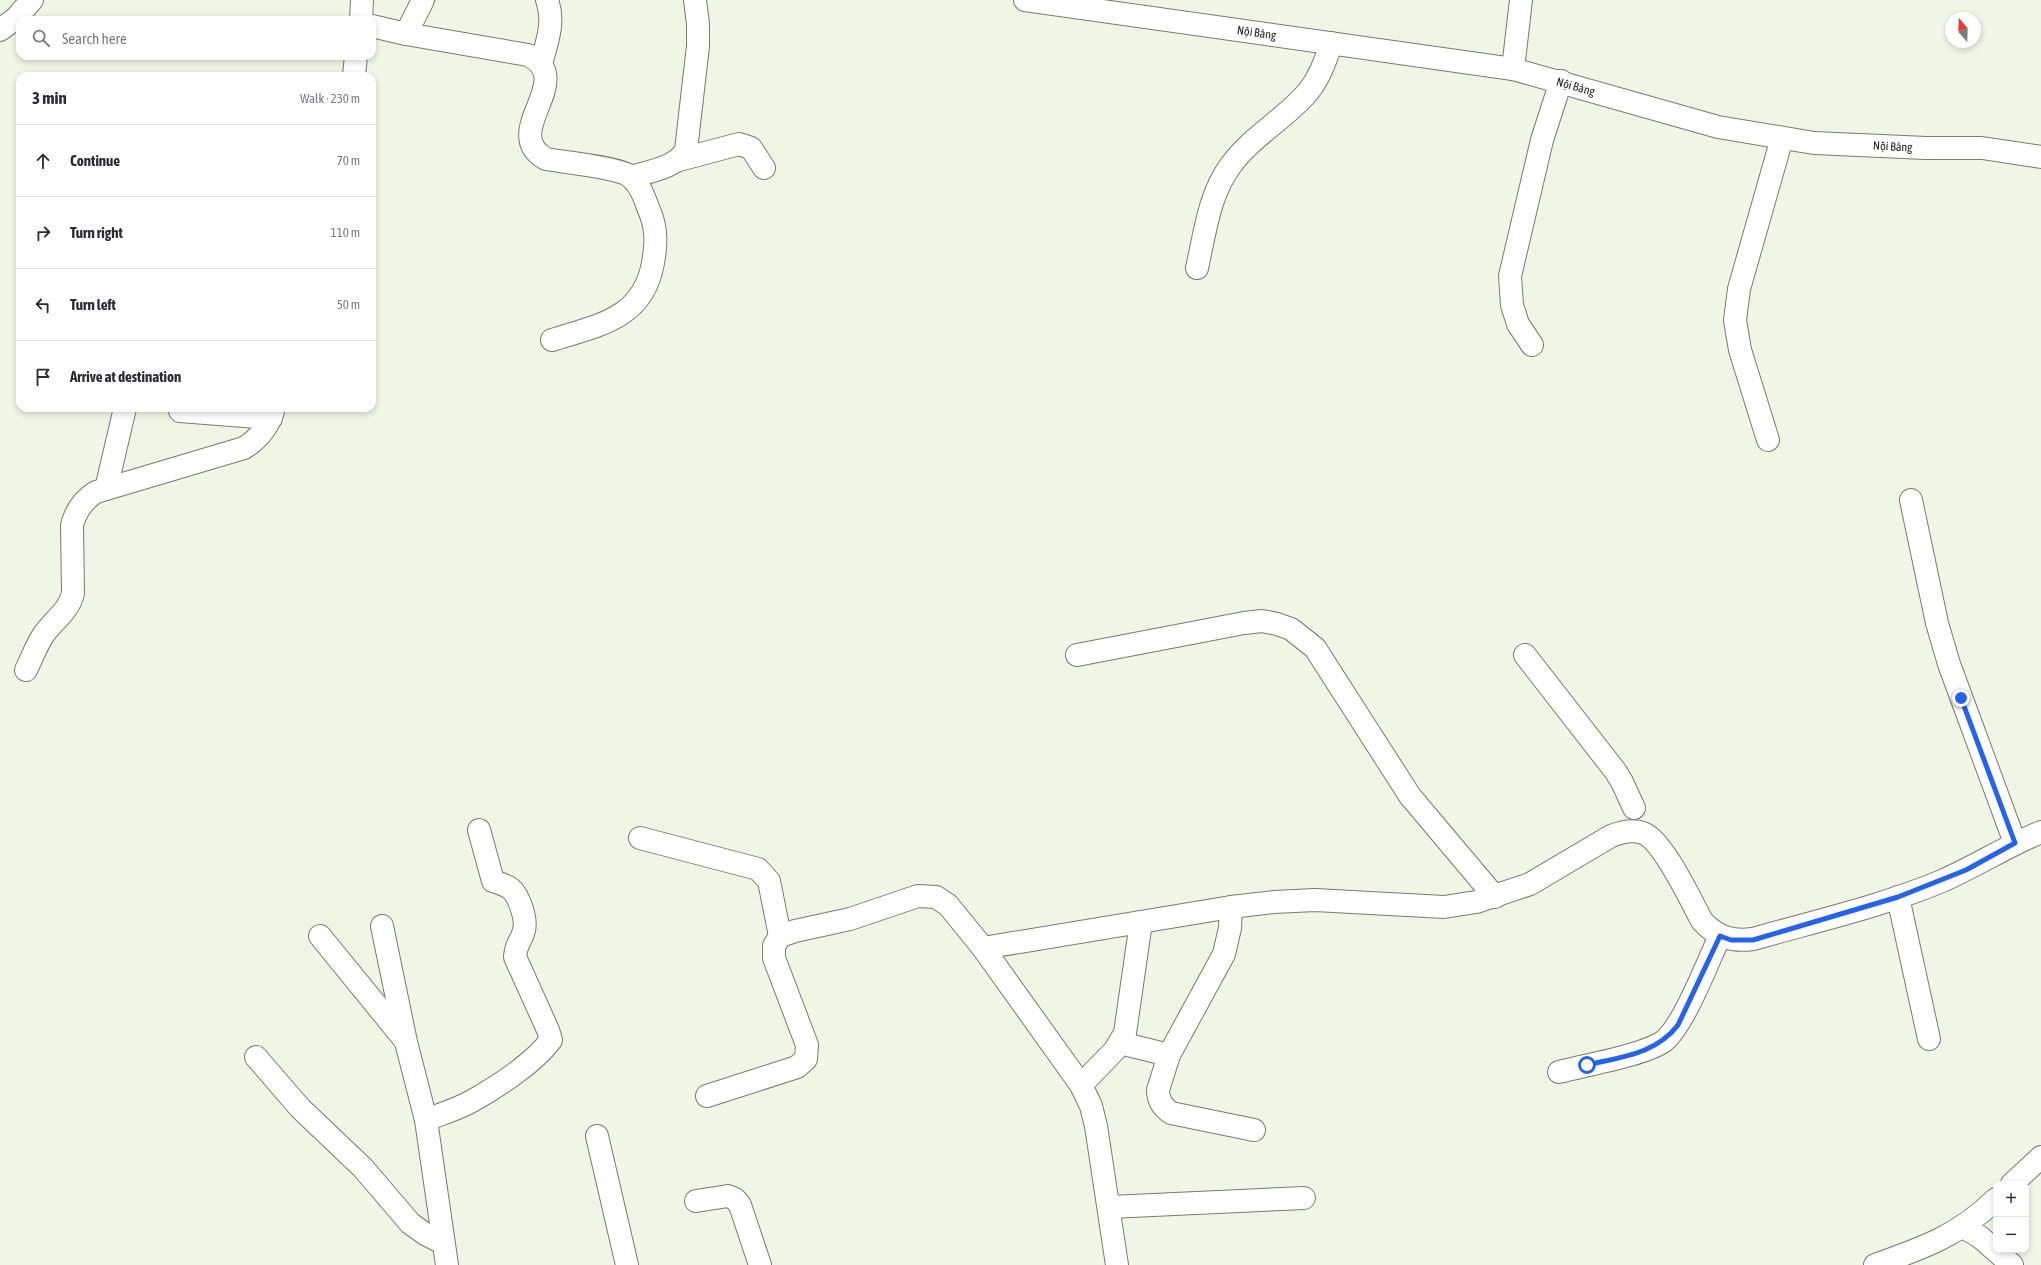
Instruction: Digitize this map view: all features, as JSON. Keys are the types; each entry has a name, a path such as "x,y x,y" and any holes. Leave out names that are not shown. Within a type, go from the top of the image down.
{"street":[{"path":"18,16 32,0"},
{"path":"361,16 362,0"},
{"path":"406,34 423,0"},
{"path":"541,64 551,20 547,0"},
{"path":"679,160 684,154 688,143 697,61 698,24 695,0"},
{"name":"Nội Bàng","path":"1025,0 1512,69 1561,81 1718,127 1821,144 1926,148 1982,148 2041,156"},
{"path":"1512,69 1521,0"},
{"path":"0,30 16,18"},
{"path":"376,27 406,34 528,55 541,64 544,68 546,80 529,134 532,147 536,152 546,159 620,172 631,177 641,192 656,233 656,247 651,277 640,298 621,315 610,321 552,340"},
{"path":"1197,268 1214,197 1225,174 1241,153 1309,91 1324,66 1331,43"},
{"path":"354,72 356,60"},
{"path":"1532,346 1518,324 1512,305 1510,276 1542,140 1561,81"},
{"path":"1768,440 1740,350 1735,320 1739,289 1782,138"},
{"path":"631,177 666,167 679,160 739,144 751,148 764,168"},
{"path":"106,489 124,412"},
{"path":"26,670 45,633 66,611 71,603 73,593 72,525 74,517 81,504 89,497 106,489 235,452 254,442 261,434 273,413 226,412"},
{"path":"1910,500 1935,615 1947,657 2015,843"},
{"path":"1077,655 1244,623 1262,621 1291,629 1304,637 1315,648 1410,796 1495,897"},
{"path":"1526,655 1616,772 1639,821 1660,846 1702,921 1720,936 1731,940 1753,940 1898,897 1966,870 2015,843 2041,832"},
{"path":"983,948 1231,908 1308,900 1444,907 1495,897 1530,884 1610,836 1622,832 1633,831 1639,821"},
{"path":"426,1120 472,1101 526,1065 544,1050 551,1040 548,1030 515,957 516,946 524,932 525,925 517,897 512,890 493,881 479,830"},
{"path":"640,838 758,869 769,881 788,933"},
{"path":"707,1096 797,1067 806,1059 808,1054 807,1045 774,958 774,946 788,933 850,919 918,896 931,895 943,900 948,905 983,948 1081,1085 1091,1106 1096,1126 1118,1265"},
{"path":"1898,897 1929,1039"},
{"path":"1231,908 1230,928 1224,954 1169,1055 1158,1090 1160,1102 1166,1110 1171,1113 1254,1130"},
{"path":"1081,1085 1120,1043 1127,1027 1141,922"},
{"path":"382,926 406,1042 426,1120 447,1265"},
{"path":"320,936 406,1042"},
{"path":"1559,1072 1642,1051 1664,1041 1678,1025 1720,936"},
{"path":"1120,1043 1169,1055"},
{"path":"256,1057 300,1108 363,1168 410,1223 425,1234 443,1243"},
{"path":"597,1136 628,1265"},
{"path":"2015,1181 2041,1156"},
{"path":"696,1201 722,1196 735,1199 740,1205 760,1265"},
{"path":"1110,1207 1304,1198"},
{"path":"1875,1265 1924,1248 1963,1227 1993,1202"},
{"path":"1963,1227 1980,1238 2012,1265"}],"route":[{"path":"1587,1065 1653,1048 1671,1035 1678,1025 1720,936 1731,940 1753,940 1898,897 1942,881 1966,870 2015,843 1961,698"}]}
